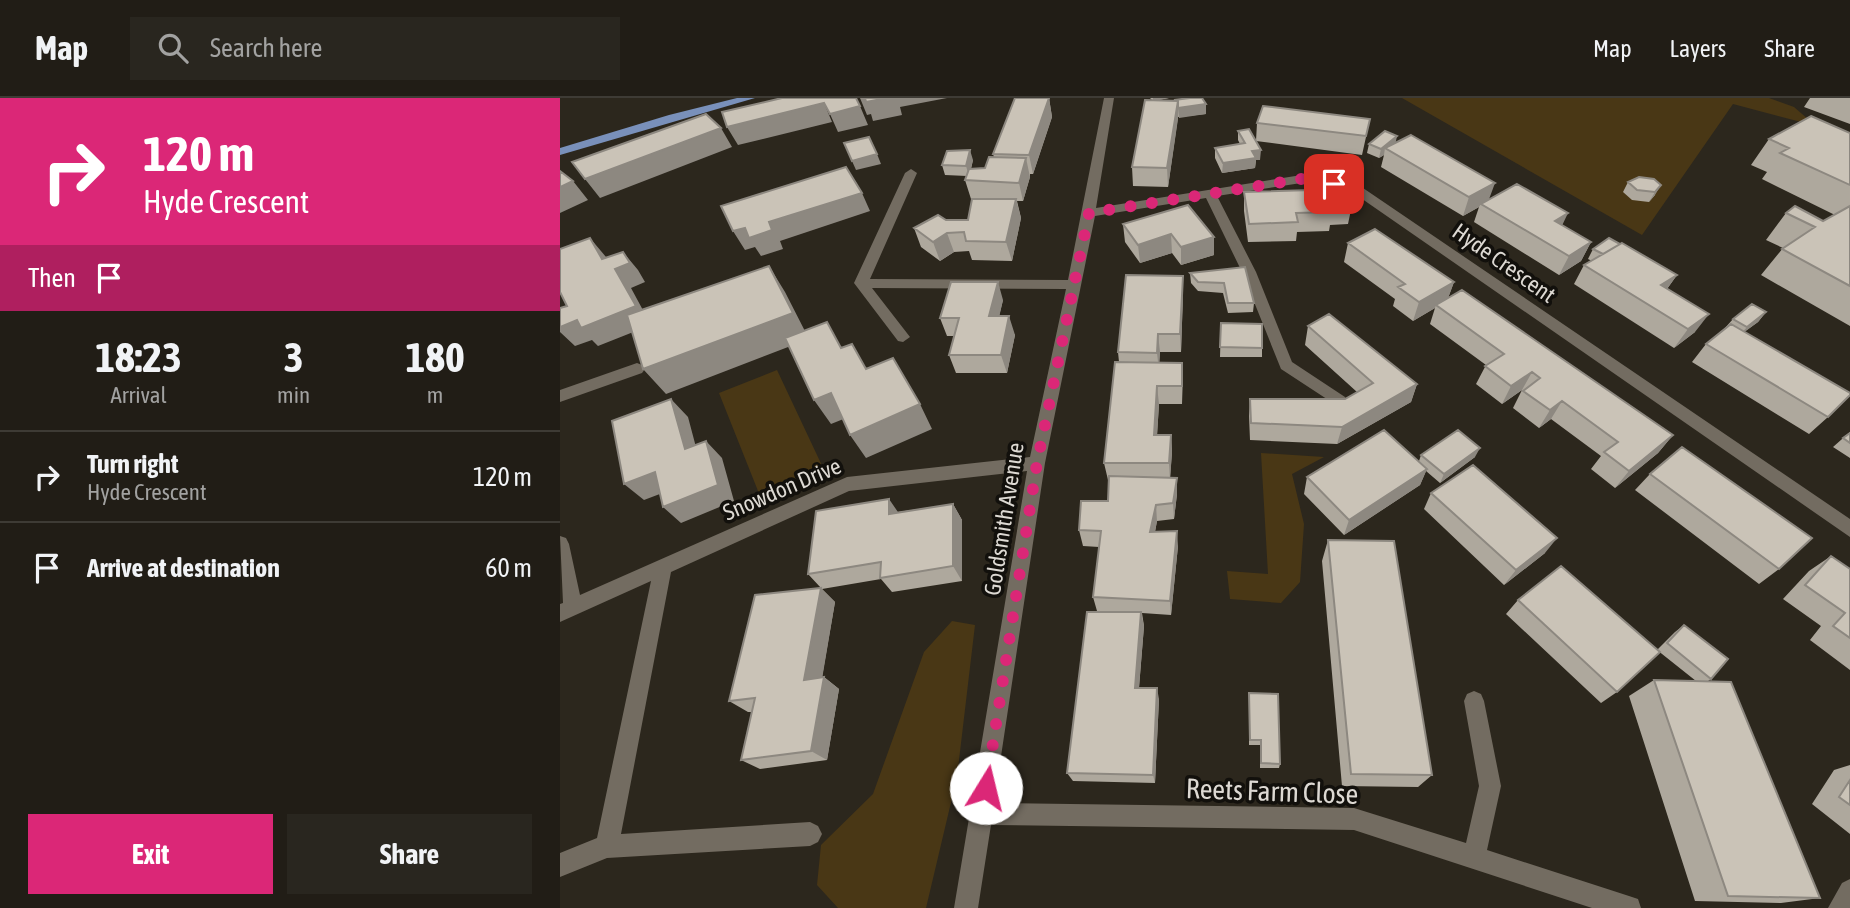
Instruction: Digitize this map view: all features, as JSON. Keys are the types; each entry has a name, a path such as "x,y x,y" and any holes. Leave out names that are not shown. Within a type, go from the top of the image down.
{"main road":[{"path":"560,152 673,117 750,98"}],"street":[{"name":"Goldsmith Avenue","path":"966,908 1037,463 1110,98"},
{"path":"861,283 912,173"},
{"name":"Hyde Crescent","path":"1089,213 1308,178 1359,191 1850,529"},
{"path":"1210,194 1249,272 1286,365 1339,401"},
{"path":"861,283 1072,285"},
{"path":"861,283 903,337"},
{"path":"560,396 637,369"},
{"name":"Snowdon Drive","path":"567,610 848,484 1037,463"},
{"path":"560,544 567,610"},
{"path":"607,846 663,567"},
{"path":"1474,701 1490,786 1474,858"},
{"name":"Reets Farm Close","path":"982,814 1354,819 1629,908"},
{"path":"560,865 607,846 810,834"},
{"path":"1840,908 1850,891"}],"shaded area":[{"path":"1402,98 1769,98 1794,107 1809,120 1805,123 1733,104 1642,235"},
{"path":"777,370 825,472 762,501 719,393"},
{"path":"1261,453 1324,457 1292,474 1304,524 1300,582 1281,603 1230,599 1227,571 1268,574"},
{"path":"952,621 975,625 957,777 926,908 838,908 817,885 821,845 873,794 924,652"}],"building":[{"path":"782,98 856,98 860,106 830,114 824,103 727,127 722,112"},
{"path":"865,98 887,98 866,102"},
{"path":"1015,98 1049,98 1029,155 993,154"},
{"path":"1202,98 1206,104 1178,108 1178,101 1174,100"},
{"path":"1145,100 1178,101 1167,168 1132,167"},
{"path":"1263,106 1370,119 1366,136 1257,123"},
{"path":"706,114 721,128 585,179 572,162"},
{"path":"1811,116 1850,133 1850,185 1780,153 1789,148 1769,139"},
{"path":"1249,129 1261,150 1252,151 1256,158 1223,163 1215,148 1245,143 1238,131"},
{"path":"1385,131 1397,136 1381,149 1369,144"},
{"path":"1411,135 1495,183 1469,197 1385,148"},
{"path":"869,137 877,154 852,161 844,143"},
{"path":"970,150 966,166 942,165 947,151"},
{"path":"989,157 1026,158 1019,183 965,180 969,169 985,168"},
{"path":"846,167 862,193 769,222 772,230 749,238 745,228 733,231 721,206"},
{"path":"560,171 573,181 560,187"},
{"path":"1639,177 1654,179 1661,185 1655,192 1637,190 1628,182"},
{"path":"1517,184 1568,213 1555,221 1591,242 1569,256 1481,204"},
{"path":"1347,189 1352,205 1331,206 1332,212 1296,213 1298,222 1249,224 1244,192"},
{"path":"972,199 1016,199 1006,242 966,241 964,232 947,233 933,242 914,228 938,215 946,220 968,220"},
{"path":"1188,205 1214,237 1181,247 1171,234 1138,245 1123,224"},
{"path":"1795,206 1823,221 1850,206 1850,286 1782,249 1815,227 1786,213"},
{"path":"1375,229 1454,282 1419,302 1398,287 1405,284 1348,243"},
{"path":"590,238 602,259 623,252 630,263 615,269 636,306 581,328 577,320 560,327 560,308 567,306 560,292 560,249"},
{"path":"1609,238 1620,244 1603,254 1593,249"},
{"path":"1622,243 1677,275 1661,285 1709,314 1688,329 1584,265"},
{"path":"769,266 793,313 643,369 627,315"},
{"path":"1245,267 1254,303 1228,303 1224,283 1198,282 1190,273"},
{"path":"1126,275 1183,276 1180,334 1158,334 1157,353 1118,352"},
{"path":"951,282 998,282 989,316 1009,316 1001,355 949,355 959,318 940,318"},
{"path":"1462,290 1673,435 1629,471 1604,452 1618,442 1562,401 1550,410 1523,391 1540,378 1532,372 1511,386 1485,366 1504,354 1436,305"},
{"path":"1752,304 1766,312 1747,327 1733,319"},
{"path":"1329,314 1417,384 1342,427 1251,423 1250,399 1345,399 1373,383 1308,326"},
{"path":"827,322 841,348 852,344 866,369 893,358 920,404 850,435 831,393 814,400 785,338"},
{"path":"1221,323 1262,324 1262,348 1220,347"},
{"path":"1731,324 1850,395 1828,417 1706,344"},
{"path":"1115,362 1182,363 1182,386 1157,386 1154,435 1171,435 1169,463 1104,463"},
{"path":"671,399 685,449 706,441 718,485 663,507 655,472 624,484 612,421"},
{"path":"1384,430 1427,469 1349,520 1307,477"},
{"path":"1458,430 1480,448 1444,474 1421,455"},
{"path":"1850,433 1850,443 1843,438"},
{"path":"1682,447 1812,538 1779,569 1650,474"},
{"path":"1473,465 1557,538 1516,570 1431,493"},
{"path":"1109,476 1177,478 1173,503 1156,505 1150,532 1177,531 1170,601 1093,597 1101,531 1079,530 1081,501 1108,501"},
{"path":"889,499 889,514 953,504 953,566 880,578 881,562 808,574 816,511"},
{"path":"1328,540 1394,541 1432,775 1351,774"},
{"path":"1831,556 1850,569 1850,638 1833,626 1845,613 1805,585"},
{"path":"1561,566 1660,652 1617,692 1518,600"},
{"path":"821,588 804,680 824,677 811,751 741,760 755,698 729,701 755,595"},
{"path":"1087,612 1141,612 1135,688 1157,688 1153,775 1067,773"},
{"path":"1684,625 1728,659 1711,679 1667,643"},
{"path":"1654,680 1731,682 1820,898 1728,896"},
{"path":"1249,693 1278,694 1280,764 1261,763 1261,740 1250,740"},
{"path":"1850,780 1850,805 1839,797"}],"route":[{"path":"986,788 1037,463 1089,213 1308,178 1334,184"}]}
